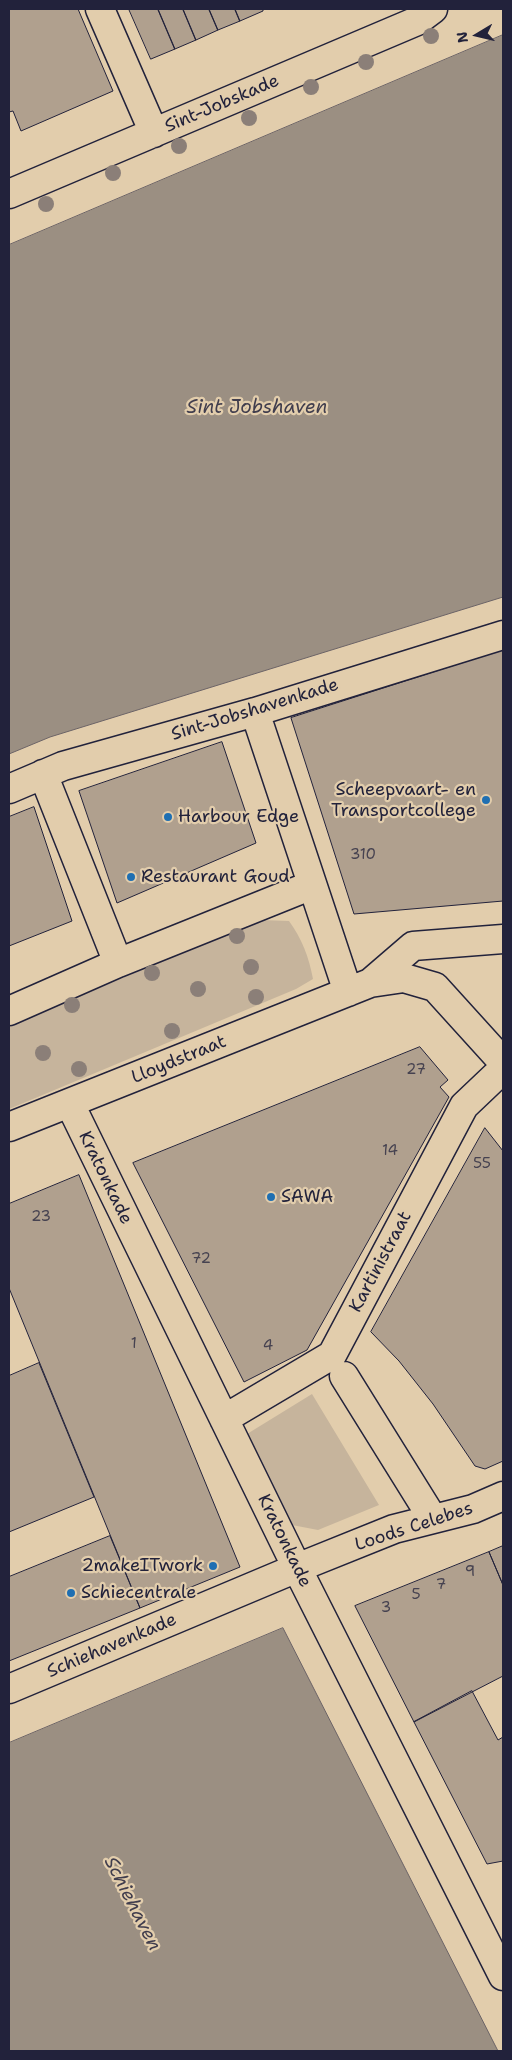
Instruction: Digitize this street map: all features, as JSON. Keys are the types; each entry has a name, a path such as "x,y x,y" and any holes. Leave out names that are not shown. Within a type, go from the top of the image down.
{"street":[{"path":"100,9 154,133"},
{"name":"Sint-Jobskade","path":"9,194 417,21 433,9"},
{"name":"Sint-Jobshavenkade","path":"9,789 63,766 255,712 503,634"},
{"path":"255,712 312,885 359,988"},
{"path":"44,774 118,963"},
{"path":"9,1011 118,963 312,885"},
{"name":"Lloydstraat","path":"359,988 413,946 503,939"},
{"name":"Lloydstraat","path":"9,1127 359,988 404,978 434,987 503,1062"},
{"name":"Kartinistraat","path":"224,1419 332,1355 464,1106 503,1069"},
{"name":"Kratonkade","path":"70,1104 297,1568 503,1976"},
{"path":"344,1376 433,1519"},
{"name":"Loods Celebes","path":"297,1568 394,1529 473,1509 503,1496"},
{"name":"Schiehavenkade","path":"9,1689 297,1568"}],"shaded area":[{"path":"260,920 289,921 304,949 313,979 296,989 9,1109 9,1026"},
{"path":"312,1394 379,1505 318,1530 292,1525 247,1434"}],"water":[{"name":"Sint Jobshaven","path":"503,35 503,597 50,737 9,754 9,245"},
{"name":"Schiehaven","path":"283,1628 498,2051 9,2051 9,1743"}],"building":[{"path":"9,9 78,9 113,91 21,131 13,111 9,112"},
{"path":"129,9 158,9 175,49 151,59"},
{"path":"158,9 183,9 196,40 175,49"},
{"path":"183,9 209,9 218,30 196,40"},
{"path":"209,9 235,9 240,21 218,30"},
{"path":"235,9 263,9 263,11 240,21"},
{"path":"503,650 503,901 354,914 291,718"},
{"name":"Harbour Edge","path":"222,742 256,843 117,903 79,791"},
{"path":"34,807 72,921 9,946 9,817"},
{"name":"SAWA","path":"420,1047 448,1080 440,1087 449,1097 307,1350 244,1382 133,1163"},
{"path":"485,1128 503,1151 503,1461 485,1469 475,1466 433,1404 399,1361 371,1332"},
{"path":"79,1175 240,1567 140,1608 9,1288 9,1204"},
{"path":"39,1363 94,1497 9,1532 9,1376"},
{"name":"Schiecentrale","path":"110,1536 140,1608 9,1661 9,1577"},
{"path":"503,1546 503,1585 489,1552"},
{"path":"489,1552 503,1585 503,1676 414,1722 355,1606"},
{"path":"472,1691 498,1740 503,1737 503,1861 487,1864 414,1722"}],"place":[{"name":"Scheepvaart- en Transportcollege","path":"486,800"},
{"name":"Harbour Edge","path":"168,817"},
{"name":"Restaurant Goud","path":"131,877"},
{"name":"SAWA","path":"271,1197"},
{"name":"2makeITwork","path":"213,1566"},
{"name":"Schiecentrale","path":"71,1593"}]}
